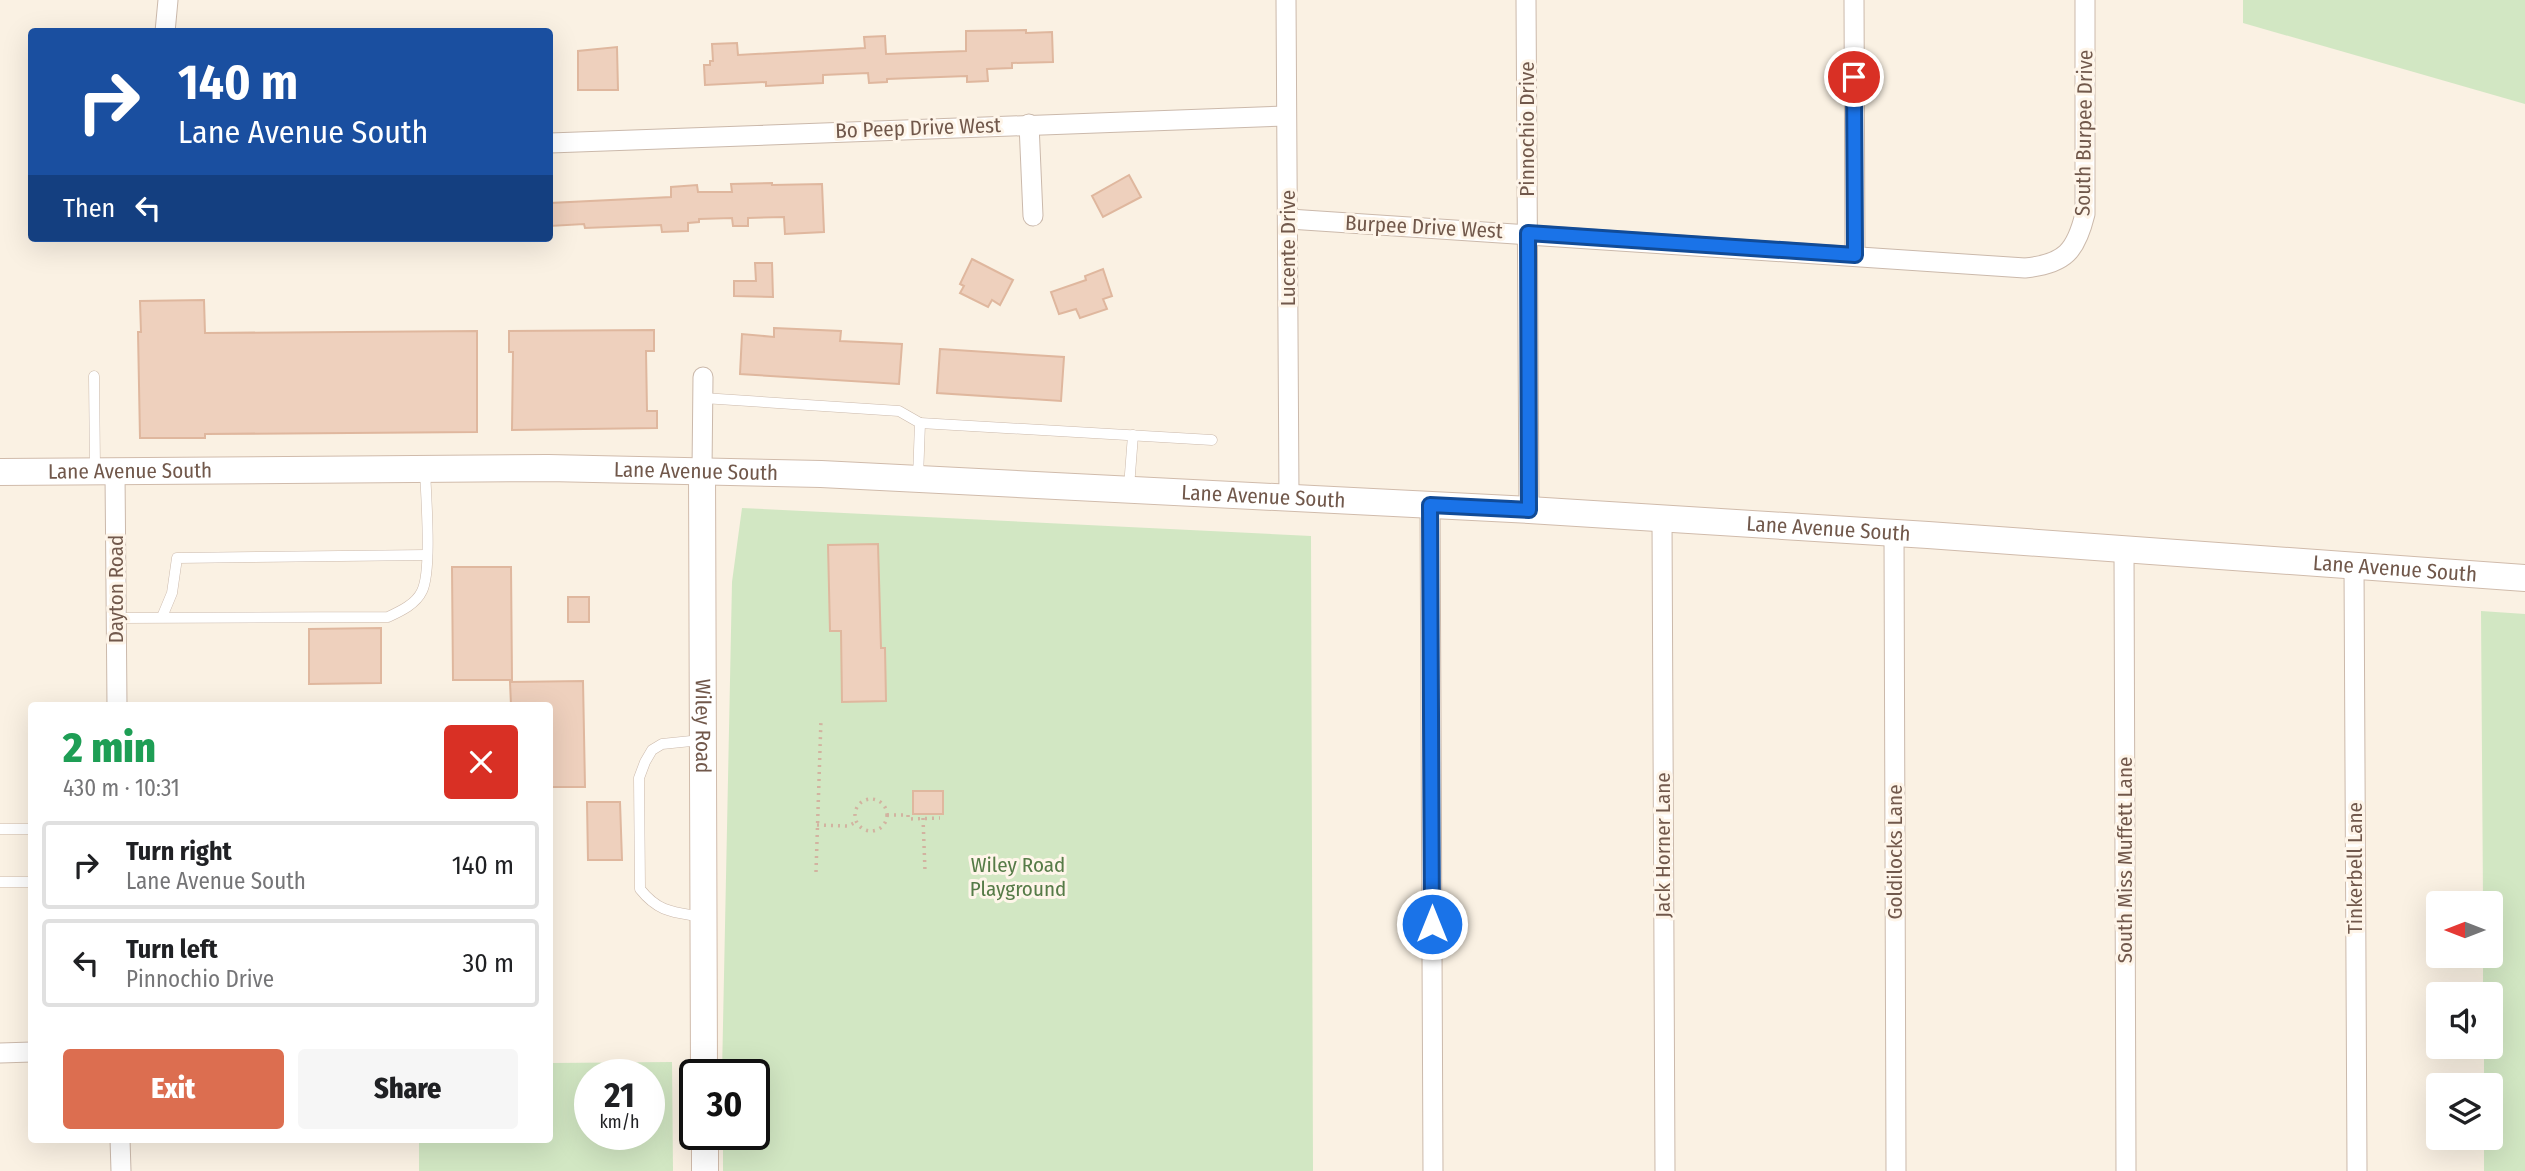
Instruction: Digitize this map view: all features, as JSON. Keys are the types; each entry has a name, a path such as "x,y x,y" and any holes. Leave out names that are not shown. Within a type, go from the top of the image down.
{"main road":[{"name":"Lane Avenue South","path":"0,472 702,470 918,479 1529,510 2525,578"},
{"name":"Wiley Road","path":"702,470 704,1059"},
{"path":"705,1150 705,1171"}],"street":[{"path":"165,28 168,0"},
{"name":"Lucente Drive","path":"1286,0 1289,496"},
{"name":"Pinnochio Drive","path":"1526,0 1529,510"},
{"path":"1854,0 1855,255"},
{"name":"South Burpee Drive","path":"2061,258 2079,240 2085,214 2085,0"},
{"name":"Bo Peep Drive West","path":"553,143 1286,116"},
{"path":"1029,124 1033,216"},
{"name":"Burpee Drive West","path":"1289,219 2025,268 2045,266 2061,258"},
{"name":"Wiley Road","path":"702,470 703,377"},
{"name":"Dayton Road","path":"105,473 116,618 117,702"},
{"path":"1430,505 1433,1171"},
{"name":"Jack Horner Lane","path":"1662,520 1665,1171"},
{"name":"Goldilocks Lane","path":"1894,533 1896,1171"},
{"name":"South Miss Muffett Lane","path":"2123,550 2126,1171"},
{"name":"Tinkerbell Lane","path":"2354,566 2357,1171"},
{"path":"0,1053 28,1052"},
{"path":"120,1143 121,1171"}],"lane":[{"path":"94,376 105,473"},
{"path":"703,398 899,411 919,423 1212,440"},
{"path":"918,479 919,423"},
{"path":"1129,488 1133,435"},
{"path":"116,618 388,617 406,609 422,591 427,570 425,469"},
{"path":"162,617 172,593 177,558 427,555"},
{"path":"702,740 662,744 652,750 639,778 640,889 649,901 662,910 703,917"},
{"path":"0,829 28,829"},
{"path":"0,882 28,882"}],"path":[{"path":"816,872 821,719"},
{"path":"869,799 879,802 886,809 887,815 883,825 875,831 864,830 856,822 856,807 869,799"},
{"path":"887,815 908,815 908,819 940,818"},
{"path":"923,818 925,871"},
{"path":"817,825 848,826 856,822"}],"green space":[{"path":"2243,0 2525,0 2525,104 2243,23"},
{"name":"Wiley Road Playground","path":"742,508 1311,536 1313,1171 723,1171 723,1150 770,1150 770,1059 722,1059 732,582"},
{"path":"2481,611 2525,614 2525,1171 2484,1171 2484,1150 2503,1150 2503,1073 2484,1073 2484,1059 2503,1059 2503,982 2483,982 2483,968 2503,968 2503,891 2483,891"},
{"path":"665,1062 672,1062 673,1171 419,1171 419,1143 553,1143 553,1063 574,1063 574,1150 665,1150"}],"building":[{"path":"1026,30 1026,33 1052,32 1053,62 1012,63 1012,68 987,69 988,81 967,82 967,76 887,79 887,82 869,83 868,73 823,75 823,83 705,85 704,65 710,65 710,61 713,61 712,44 737,43 738,55 865,48 864,37 885,36 886,54 966,51 966,31"},
{"path":"617,47 618,90 578,90 578,51"},
{"path":"1129,175 1141,197 1103,217 1092,196"},
{"path":"731,184 822,184 824,232 785,234 784,217 748,218 748,226 733,226 732,218 699,219 699,222 688,223 688,231 662,232 661,225 585,228 584,224 553,226 553,203 671,197 671,187 697,185 698,192 732,192"},
{"path":"972,259 1013,280 1000,305 992,300 988,307 960,293 964,286 960,284"},
{"path":"755,263 772,263 773,297 734,296 734,281 756,281"},
{"path":"1103,269 1112,296 1103,299 1107,309 1080,318 1076,309 1059,314 1051,292 1086,280 1085,276"},
{"path":"204,300 205,333 477,331 477,432 205,434 205,438 140,438 140,301"},
{"path":"774,328 841,331 840,341 902,344 899,384 740,374 742,334 774,337"},
{"path":"654,330 654,351 646,351 647,411 657,411 657,428 512,430 513,352 509,352 509,331"},
{"path":"940,349 1064,357 1061,401 937,393"},
{"path":"878,544 881,648 885,648 886,701 842,702 841,631 830,631 828,545"},
{"path":"452,567 511,567 512,680 453,680"},
{"path":"568,597 589,597 589,622 568,622"},
{"path":"381,628 381,683 309,684 309,629"},
{"path":"583,681 585,787 553,787 553,702 511,702 510,682"},
{"path":"913,791 943,791 943,814 913,814"},
{"path":"587,802 620,802 622,860 588,860"}],"route":[{"path":"1432,924 1430,505 1529,510 1528,233 1855,255 1854,77"}]}
